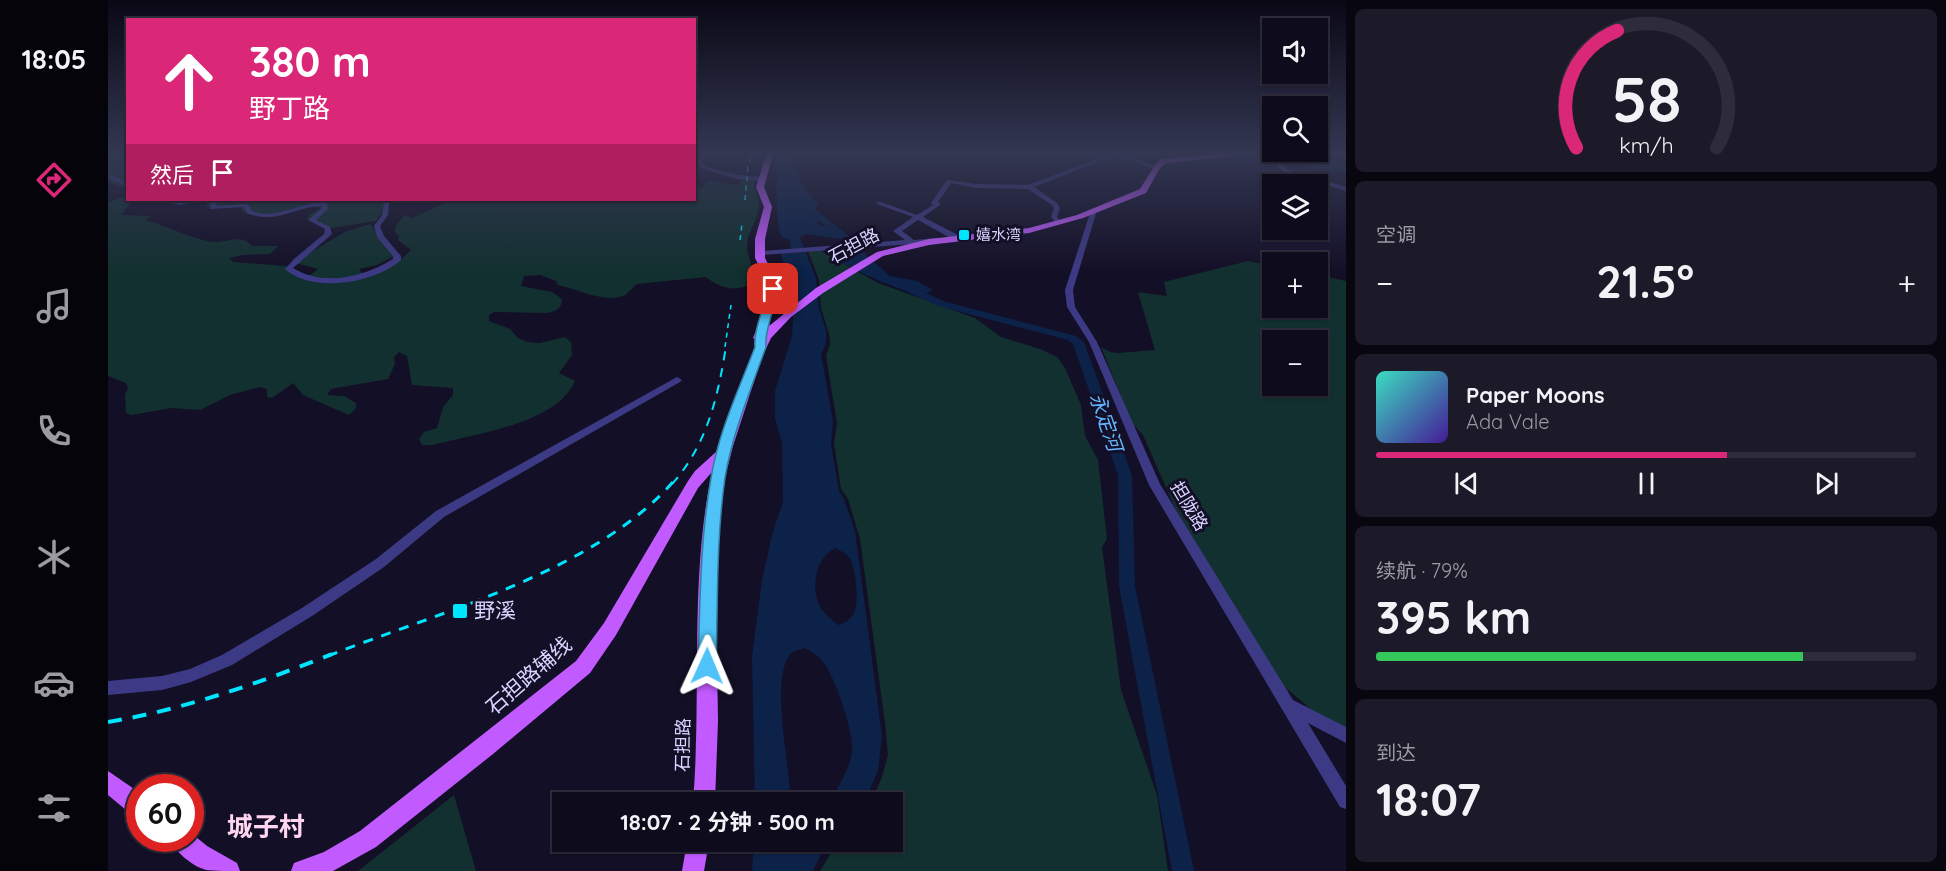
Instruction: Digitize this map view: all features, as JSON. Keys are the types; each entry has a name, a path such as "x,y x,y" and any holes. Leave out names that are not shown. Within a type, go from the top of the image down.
{"main road":[{"path":"762,193 768,207 759,239 765,253 773,289 768,313 759,337 763,342"},
{"name":"石担路","path":"704,792 712,525 723,454 763,342 779,321 797,307 863,262 878,255 938,240 1013,233 1058,222 1139,193"},
{"name":"石担路辅线","path":"302,871 330,861 368,838 486,747 583,667 610,629 693,485 723,454"},
{"path":"108,782 126,796"},
{"path":"198,852 229,871"},
{"path":"693,871 696,852"}],"street":[{"path":"910,241 897,231 938,204 934,203 941,193"},
{"path":"1038,193 1055,204 1057,208 1054,217 1058,222"},
{"path":"169,201 180,203 193,201"},
{"path":"214,201 212,208 244,205 249,212 256,215 281,214 325,204 325,209 311,220 328,228 328,234 320,244 289,268 294,273 327,283 372,272 397,260 397,256 381,237 377,226 386,212 386,203 389,201"},
{"path":"879,203 918,217 957,238"},
{"name":"担陇路","path":"1094,210 1069,290 1071,307 1093,342 1155,485 1346,801"},
{"path":"765,253 938,240"},
{"path":"108,688 162,683 191,675 226,660 307,612 380,563 440,514 677,380"},
{"path":"1286,704 1346,735"}],"green space":[{"path":"696,193 756,193 759,203 758,213 747,244 753,281 742,287 723,287 706,277 637,284 623,296 607,298 558,285 556,281 541,275 524,276 521,286 552,292 562,299 559,308 546,313 494,312 489,315 489,321 510,329 518,338 527,342 540,343 565,337 571,342 572,355 559,373 575,381 565,396 551,408 513,425 433,445 422,445 419,439 424,432 437,428 443,407 453,395 453,388 412,385 407,356 399,352 394,357 395,364 388,379 331,389 327,395 344,396 356,403 356,408 349,415 303,395 293,383 272,398 267,397 267,389 260,387 230,395 200,410 171,408 132,415 126,413 125,395 128,388 126,383 108,376 108,202 126,198 126,201 132,201 121,215 151,216 146,220 206,241 239,239 252,246 278,246 270,254 229,258 233,262 286,266 309,276 318,269 295,263 345,232 370,224 394,256 377,265 359,269 364,276 399,261 411,250 398,240 399,236 394,231 405,215 412,218 450,201 696,201"},
{"path":"162,201 193,201 171,203"},
{"path":"209,201 385,201 382,212 376,221 325,229 307,219 310,214 320,209 318,205 281,214 262,215 243,212 240,206 206,206"},
{"path":"819,250 878,283 975,318 1001,337 1040,349 1057,357 1065,368 1081,405 1085,436 1098,460 1107,539 1102,547 1121,690 1157,795 1168,871 820,871 832,852 903,852 903,792 875,792 888,755 885,723 860,539 848,499 841,489 834,443 837,423 826,356 830,344 829,334 821,308 819,280 808,251"},
{"path":"1248,261 1262,264 1262,318 1328,318 1328,277 1346,281 1346,730 1313,711 1280,683 1175,508 1143,435 1132,423 1101,347 1118,353 1155,350 1138,292 1167,296 1164,282"},
{"path":"454,795 476,871 358,871"}],"water":[{"path":"776,193 808,193 819,204 816,208 818,224 848,235 839,239 806,234 800,238 816,278 819,308 826,330 826,344 821,354 833,421 831,444 839,491 855,531 882,736 878,771 869,792 835,792 851,758 850,731 832,677 821,659 805,648 794,651 789,656 781,686 789,792 755,792 752,656 762,580 773,531 783,502 782,443 775,419 775,391 792,336 794,296 780,252 791,251 790,240 782,237","holes":["835,548 847,555 852,564 857,596 853,615 846,622 838,625 821,608 816,592 816,575 823,559"]},
{"path":"857,247 890,276 917,281 933,290 920,296 857,271 822,250"},
{"path":"753,852 822,852 813,871 752,871"}],"waterway":[{"name":"永定河","path":"804,205 840,233 864,257"},
{"name":"永定河","path":"905,287 942,304 1072,338 1078,342 1125,475 1127,586 1183,871"}],"railway":[{"path":"745,200 746,193"},
{"path":"740,240 742,224"},
{"path":"725,347 731,305"},
{"path":"672,484 694,453 709,420 715,402 726,346"},
{"path":"328,656 465,606 558,565 601,541 639,514 673,482"},
{"path":"108,722 166,710 222,694 332,654"}],"place":[{"name":"嬉水湾","path":"964,235"},
{"name":"野溪","path":"460,611"}],"district":[{"name":"城子村","path":"266,827"}],"route":[{"path":"707,666 709,576 718,476 723,454 760,347 759,337 765,325 773,289"}]}
